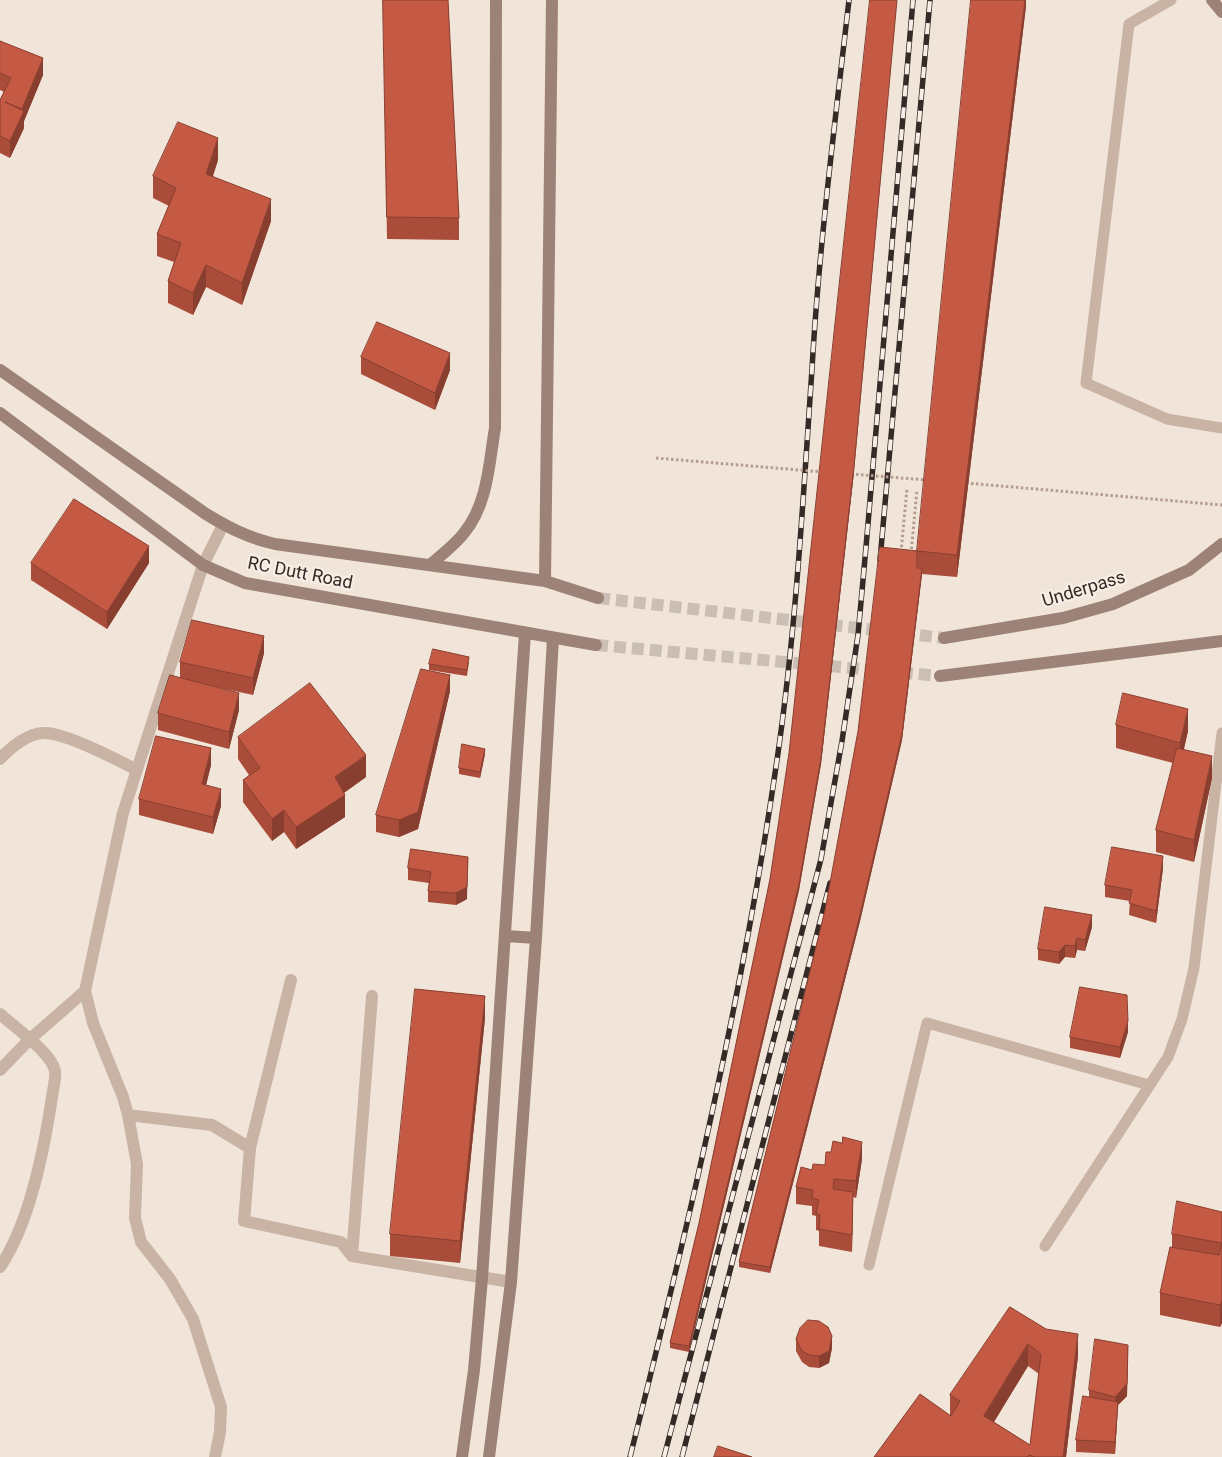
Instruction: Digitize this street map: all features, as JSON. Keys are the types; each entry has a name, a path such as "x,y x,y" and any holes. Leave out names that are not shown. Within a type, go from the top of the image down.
{"main road":[{"path":"430,565 465,532 477,511 485,492 495,428 496,0"},
{"path":"552,0 545,581 598,598"},
{"path":"1212,0 1222,12"},
{"name":"RC Dutt Road","path":"0,370 224,525 253,539 275,544 545,581"},
{"name":"RC Dutt Road","path":"0,413 203,565 245,583 553,638"},
{"name":"Underpass","path":"944,638 1063,618 1113,604 1189,570 1222,544"},
{"path":"462,1457 474,1370 482,1278 525,633"},
{"path":"489,1457 511,1282 536,938 553,638 596,645"},
{"path":"940,676 1222,641"},
{"path":"506,936 536,938"}],"street":[{"path":"215,1457 220,1432 221,1407 193,1319 170,1279 141,1242 135,1218 137,1164 128,1115 123,1096 93,1023 85,991 123,813 203,565 224,525"},
{"path":"0,759 8,750 30,736 46,733 70,740 137,770"},
{"path":"291,980 250,1148 244,1222 342,1242 352,1256 511,1282"},
{"path":"0,1070 29,1040 85,991"},
{"path":"352,1256 372,996"},
{"path":"0,1014 50,1060 55,1072 49,1115 30,1198 9,1255 0,1267"},
{"path":"128,1115 212,1125 250,1148"}],"lane":[{"path":"1171,0 1129,24 1086,383 1167,419 1222,428"},
{"path":"1045,1246 1168,1057 1182,1019 1194,968 1222,733"},
{"path":"869,1265 926,1023 1149,1086"}],"path":[{"path":"656,458 832,472"},
{"path":"842,473 931,480"},
{"path":"960,483 1222,505"},
{"path":"901,558 907,489"},
{"path":"910,558 917,490"}],"building":[{"path":"383,0 448,0 459,218 387,217"},
{"path":"870,0 897,0 854,466 821,758 799,884 689,1346 670,1343 699,1223 770,879 789,753"},
{"path":"971,0 1025,0 957,555 917,551"},
{"path":"0,41 43,58 22,109 5,102 24,111 10,141 0,136 0,100 11,78 0,73"},
{"path":"178,122 218,138 206,174 271,199 242,283 206,265 193,293 168,281 181,243 157,234 176,188 153,176"},
{"path":"377,322 450,353 435,393 361,357"},
{"path":"74,499 149,546 107,612 31,563"},
{"path":"880,547 918,551 917,568 922,568 902,734 860,915 770,1267 739,1262 825,910 858,731"},
{"path":"192,620 264,636 253,678 180,662"},
{"path":"433,649 469,657 467,670 429,664"},
{"path":"421,669 450,675 418,812 399,820 376,815"},
{"path":"170,675 239,693 229,732 158,713"},
{"path":"310,683 366,755 335,777 345,795 296,827 284,810 272,819 243,780 260,768 238,737"},
{"path":"1123,693 1188,709 1180,743 1116,725"},
{"path":"156,736 211,748 202,784 221,789 213,817 139,799"},
{"path":"462,744 485,749 480,772 459,768"},
{"path":"1177,748 1212,756 1194,840 1156,830"},
{"path":"1112,847 1163,856 1156,911 1129,903 1132,890 1105,885"},
{"path":"411,849 468,857 467,887 456,893 428,891 431,872 408,868"},
{"path":"1045,907 1092,915 1085,940 1077,938 1075,946 1065,945 1059,952 1038,949"},
{"path":"1080,987 1127,995 1128,1021 1120,1047 1070,1037"},
{"path":"415,989 485,996 460,1241 390,1234"},
{"path":"843,1137 862,1142 856,1181 834,1179 833,1189 853,1192 852,1235 819,1229 820,1215 816,1213 819,1200 812,1198 813,1190 796,1187 801,1167 812,1170 813,1164 825,1165 826,1152 831,1152 833,1141 842,1143"},
{"path":"1177,1201 1222,1212 1222,1243 1172,1234"},
{"path":"1222,1243 1222,1301 1220,1305 1160,1293 1170,1247 1219,1255"},
{"path":"1010,1307 1046,1329 1078,1334 1063,1457 1035,1457 1029,1455 1027,1457 874,1457 920,1394 951,1416 960,1401 950,1395","holes":["1028,1344 1041,1354 1030,1445 984,1416"]},
{"path":"808,1320 819,1321 828,1327 832,1336 829,1351 819,1356 809,1355 802,1351 796,1339 800,1328"},
{"path":"1095,1339 1128,1345 1127,1384 1115,1397 1089,1390"},
{"path":"1083,1396 1118,1402 1115,1442 1076,1440"},
{"path":"718,1446 752,1457 714,1457"}],"tunnel":[{"path":"598,598 944,638"},
{"path":"596,645 940,676"}],"railway":[{"path":"630,1457 673,1284 731,1023 748,936 777,760 794,614 823,231 849,0"},
{"path":"664,1457 821,859 842,741 858,635 913,0"},
{"path":"880,560 930,0"},
{"path":"682,1457 830,883"}]}
